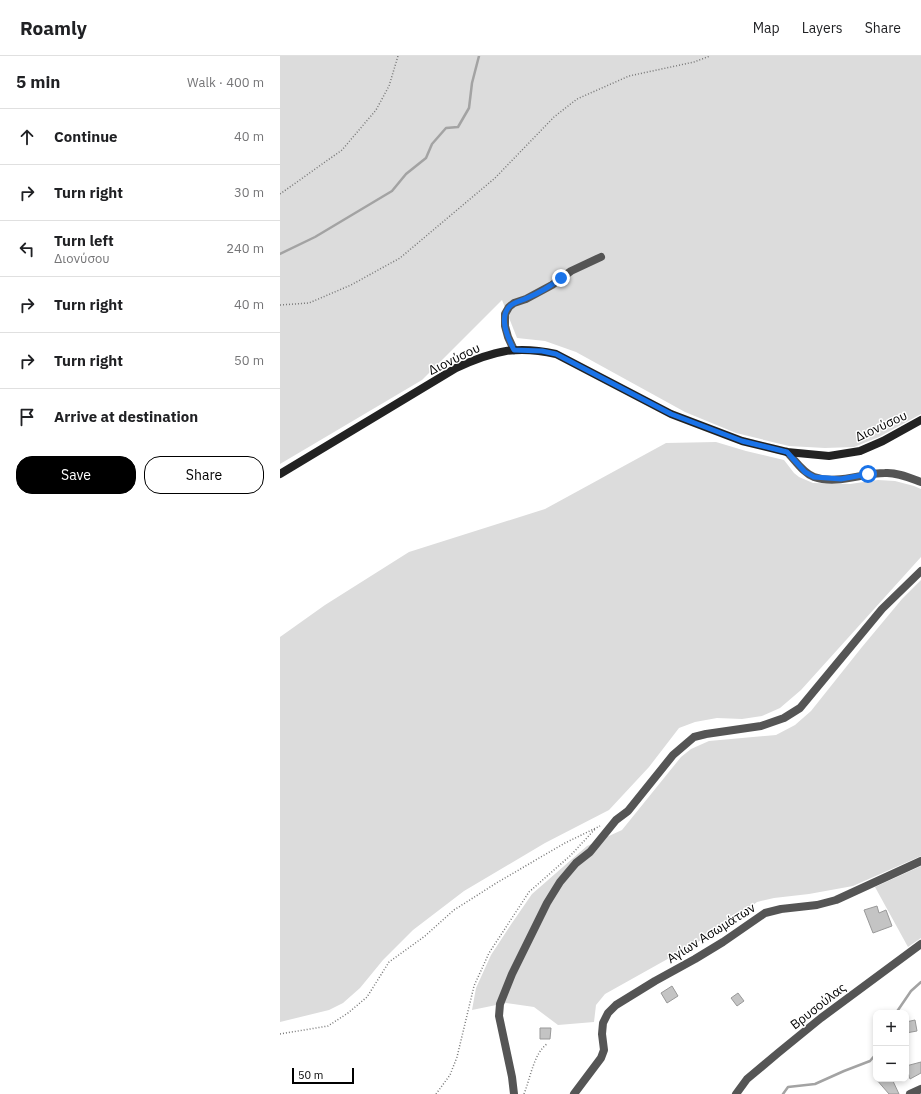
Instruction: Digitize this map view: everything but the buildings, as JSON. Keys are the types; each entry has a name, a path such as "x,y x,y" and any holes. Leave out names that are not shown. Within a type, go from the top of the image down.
{"main road":[{"name":"Διονύσου","path":"280,474 456,368 479,357 514,350 542,351 556,354 671,414 742,441 787,452 829,456 860,450 883,442 921,420"}],"street":[{"path":"514,350 505,326 505,314 509,307 514,303 526,299 552,285 571,271 601,257"},
{"path":"787,452 805,472 814,477 841,479 886,472 921,482"},
{"path":"514,1094 511,1072 499,1016 500,1004 512,974 547,903 560,882 576,863 590,852 616,820 628,811 673,755 694,737 761,726 784,718 800,708 882,609 921,571"},
{"name":"Αγίων Ασωμάτων","path":"574,1094 602,1058 604,1050 602,1034 603,1023 608,1013 616,1005 718,945 765,912 781,908 817,905 836,900 921,861"},
{"name":"Βρυσούλας","path":"736,1094 747,1079 821,1018 921,944"},
{"path":"910,1094 921,1089"}],"path":[{"path":"280,194 342,150 376,110 389,86 398,56"},
{"path":"280,305 309,303 350,285 400,258 495,178 554,118 577,99 629,76 694,62 710,56"},
{"path":"280,1034 328,1026 348,1013 367,997 389,962 425,936 454,910 498,882 565,843 603,825"},
{"path":"436,1094 450,1075 457,1057 474,986 489,953 529,892 571,856 596,827"},
{"path":"524,1094 538,1055 541,1049 547,1044"}],"shaded area":[{"path":"280,56 921,56 921,414 879,437 854,447 825,448 789,446 736,433 685,412 576,352 545,341 517,338 502,300 422,380 280,464"},
{"path":"716,442 784,460 799,477 813,483 850,484 878,480 895,481 921,489 921,557 801,690 780,708 762,716 742,719 717,718 695,722 679,728 649,767 609,810 545,843 464,891 413,930 383,960 360,988 343,1003 329,1010 280,1022 280,637 325,605 409,552 545,509 666,443"},
{"path":"921,580 921,856 853,886 757,902 723,928 605,994 596,1005 594,1022 558,1025 534,1007 506,1003 472,1010 476,988 491,955 532,894 587,846 622,830 681,757 691,749 709,741 776,735 795,725 811,711 902,599"},
{"path":"921,866 921,938 908,947 875,887"}],"waterway":[{"path":"280,254 315,237 392,191 406,174 426,158 432,144 446,128 458,127 469,108 472,83 479,56"},
{"path":"898,1010 911,991 921,982"},
{"path":"783,1094 788,1087 815,1084 870,1061 873,1058"}],"route":[{"path":"561,278 552,285 526,299 514,303 509,307 505,314 505,326 514,350 542,351 556,354 671,414 742,441 787,452 805,472 814,477 841,479 868,474"}]}
